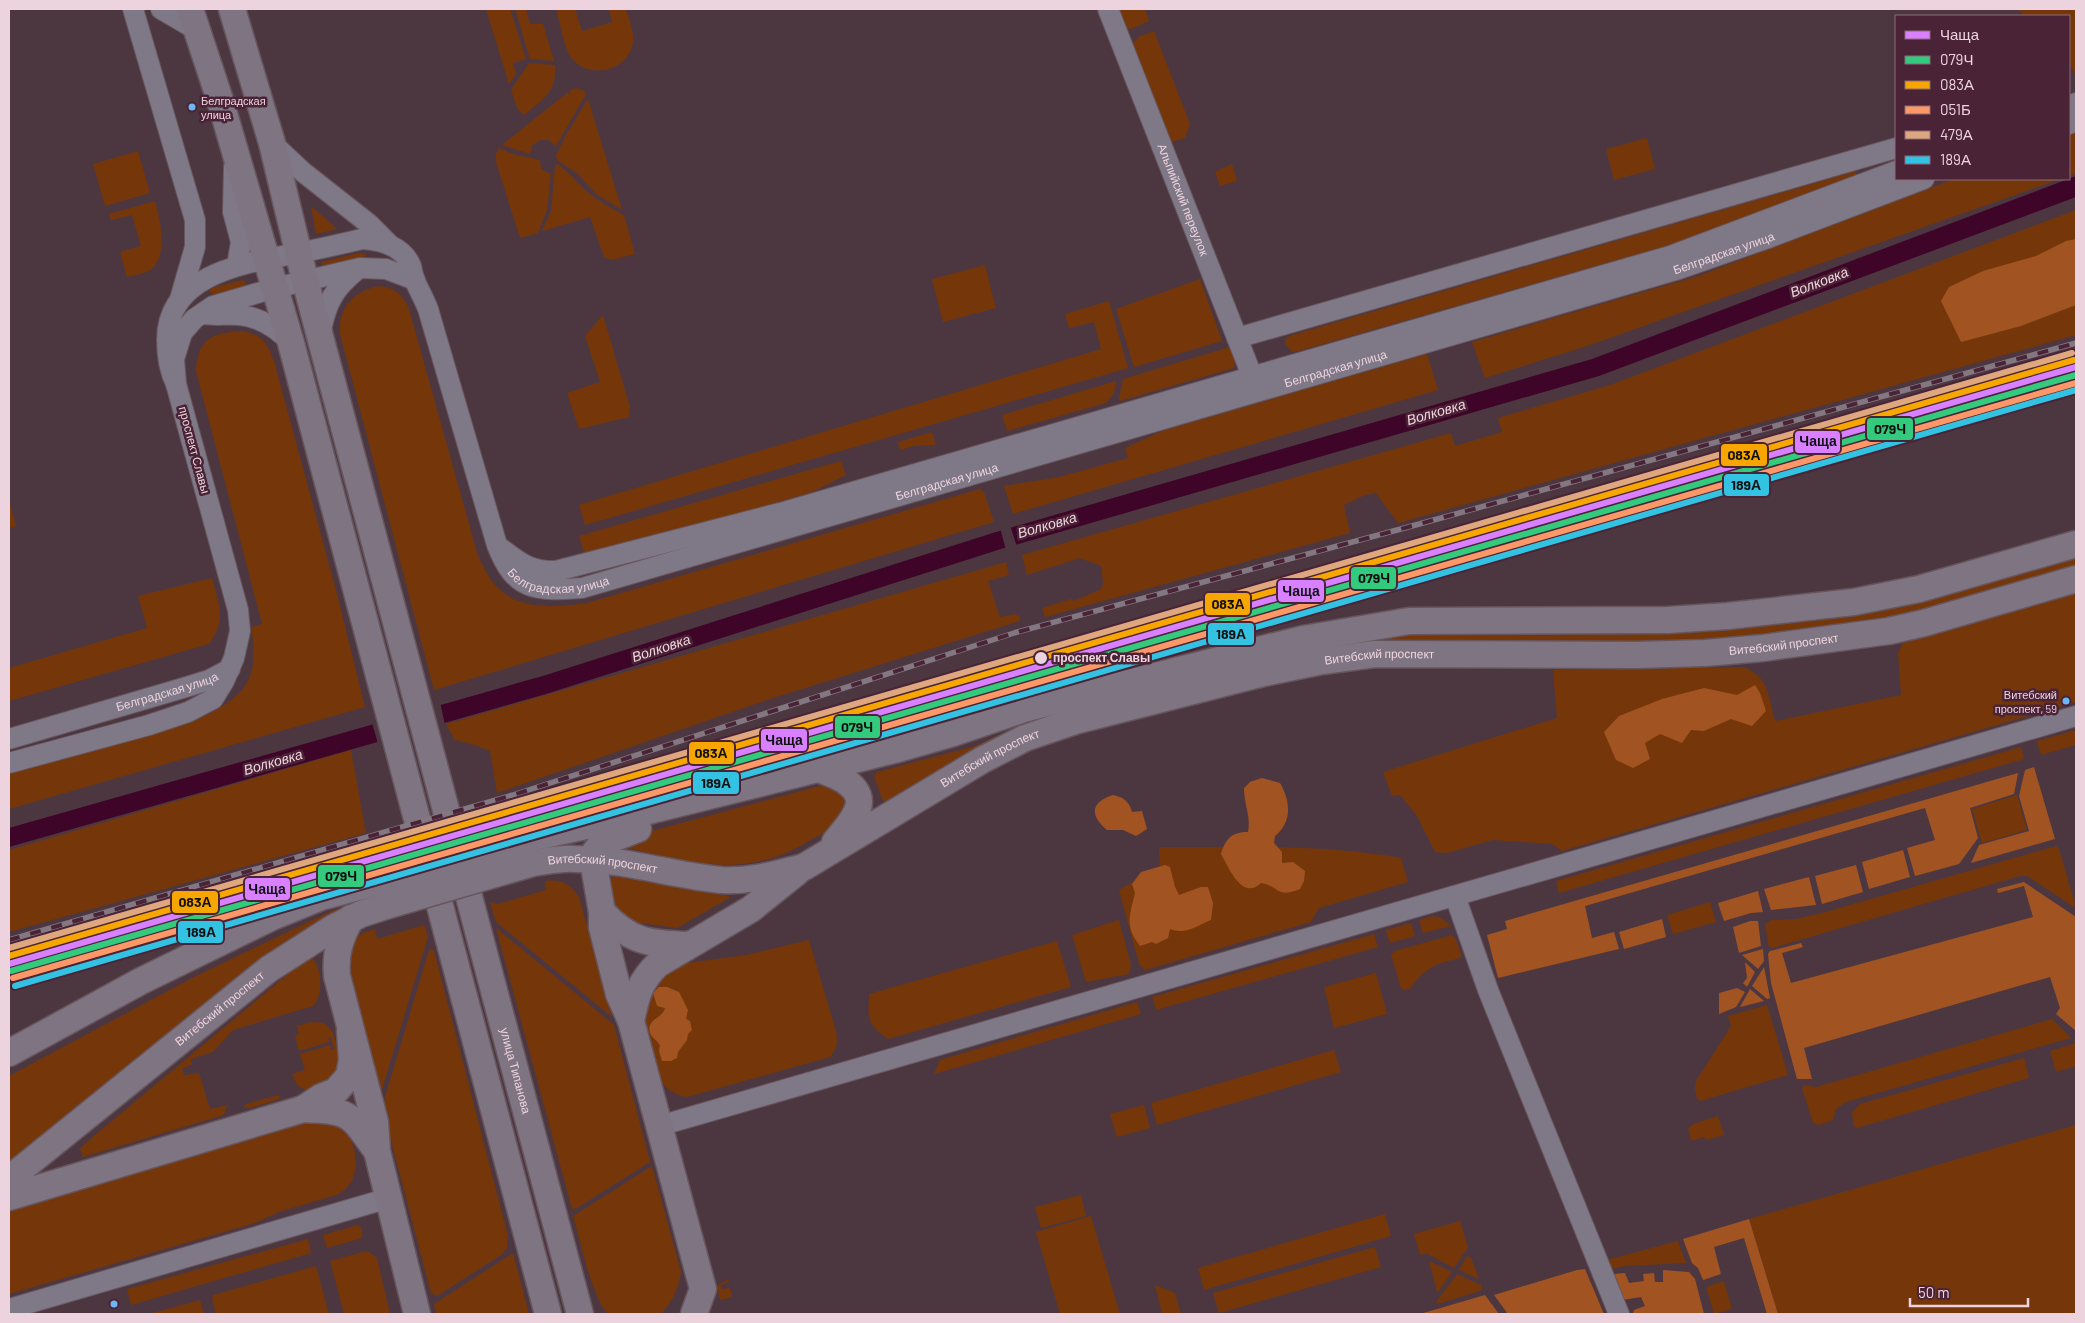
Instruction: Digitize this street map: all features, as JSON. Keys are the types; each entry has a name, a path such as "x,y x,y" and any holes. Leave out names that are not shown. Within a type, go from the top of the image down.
{"main road":[{"path":"232,9 272,143 320,336"},
{"path":"193,19 235,150 291,343 548,1314"},
{"name":"улица Типанова","path":"320,336 582,1311"},
{"name":"Витебский проспект","path":"9,1053 141,981 272,917 322,897 385,893 530,851 604,822 944,736 1024,709 1256,649 1409,620 1668,620 1806,608 1901,594 2076,544"},
{"name":"Витебский проспект","path":"530,851 731,880 757,879 814,861 982,760 1025,738 1084,719 1322,661 1376,654 1636,655 1705,653 1763,648 1889,631 1924,623 2076,579"},
{"path":"631,1021 636,994 650,972 667,958 751,909 814,861 851,822 858,806 857,797 850,784 836,775 818,769"},
{"path":"694,1314 698,1279 631,1021 619,994 609,956 602,927 602,912 593,860 598,847 605,841 652,824 716,794"},
{"name":"Витебский проспект","path":"9,1179 269,969 312,939 351,918 385,893"},
{"path":"602,912 616,927 639,939 668,945 690,945"},
{"path":"351,918 338,945 335,959 336,976 375,1122 377,1151 417,1314"},
{"path":"304,1109 321,1097 336,1090 349,1076 352,1060 350,1031"},
{"path":"9,1197 304,1109 333,1110 347,1115 358,1124 377,1151"},
{"path":"680,1314 690,1298 698,1279"}],"street":[{"path":"133,9 195,220 195,247 180,299 171,314 167,329 167,355 171,374 176,384"},
{"path":"161,9 193,19"},
{"name":"Альпийский переулок","path":"1108,9 1255,383"},
{"path":"272,143 303,172 369,224 410,264 414,280"},
{"path":"1238,338 1895,148"},
{"path":"235,150 233,212 241,242 237,266"},
{"name":"Белградская улица","path":"1255,383 1670,256 1895,171"},
{"name":"Белградская улица","path":"414,280 428,309 497,545 526,566 540,571 569,569 1676,270 1771,237 1921,180"},
{"path":"180,299 202,281 237,266 266,258 362,239 375,240 390,245"},
{"path":"320,336 328,301 337,288 360,268"},
{"name":"проспект Славы","path":"230,669 239,640 240,624 238,610 176,384 174,359 182,332 194,319 208,310 274,288 305,280 360,268 386,269 414,280"},
{"path":"202,281 199,288 201,299 208,310 218,316 239,315 255,318 279,331 291,343"},
{"name":"Белградская улица","path":"9,739 209,680 230,669"},
{"name":"Белградская улица","path":"9,763 188,712 213,699 230,669"},
{"path":"659,1126 2076,716"},
{"path":"1455,896 1488,990 1619,1314"},
{"path":"9,1309 389,1198"},
{"path":"698,1279 709,1314"}],"shaded area":[{"path":"486,9 510,9 526,59 513,63 516,74 509,84"},
{"path":"515,9 526,9 530,24 543,24 554,61 530,59"},
{"path":"556,9 575,9 582,31 612,22 609,9 626,9 633,34 630,52 625,59 609,69 590,70 581,66 573,60 567,50"},
{"path":"1117,9 1145,9 1149,21 1131,29 1127,28"},
{"path":"2018,9 2076,9 2076,76 2070,65 2070,15 2023,15"},
{"path":"1154,31 1190,124 1185,138 1171,142 1133,44 1138,37"},
{"path":"529,63 555,65 555,74 554,82 547,94 524,115 518,110 511,90"},
{"path":"576,88 583,90 586,94 556,146 549,140 540,140 532,146 530,154 502,145 567,93 570,94 569,91"},
{"path":"588,99 622,210 596,194 577,173 557,160 556,156 566,135"},
{"path":"2076,131 2076,173 2070,176 2070,134"},
{"path":"1647,138 1655,169 1614,180 1606,149"},
{"path":"499,148 513,154 540,160 541,169 551,174 547,210 538,233 521,238 518,232 496,162 496,154"},
{"path":"138,151 150,193 105,206 93,164"},
{"path":"557,164 594,197 624,215 635,254 612,260 604,257 590,217 542,231 551,211 555,166"},
{"path":"1232,164 1237,181 1220,186 1215,172"},
{"path":"1856,172 1856,176 1701,236 1295,352 1291,351 1285,344 1285,339 1292,335"},
{"path":"1951,180 2057,180 1587,346 1485,378 1472,342 1698,276"},
{"path":"155,201 162,237 160,256 150,270 127,277 120,252 141,246 132,215 111,220 109,214"},
{"path":"311,206 337,229 316,234"},
{"path":"2076,210 2076,335 1398,523 1376,493 1365,495 1344,505 1350,533 1045,617 1042,608 1071,599 1074,601 1101,589 1103,584 1101,566 1080,558 1027,575 1022,555 1451,433 1455,446 1502,432 1498,418 1610,385"},
{"path":"2076,239 2076,305 2021,326 1961,342 1941,301 1949,287 1983,271 2036,256 2066,241"},
{"path":"365,253 366,256 325,267 322,264 322,262"},
{"path":"985,265 996,308 943,322 932,279"},
{"path":"1200,279 1222,341 1134,367 1116,309"},
{"path":"243,280 246,282 244,287 214,295 209,292 211,288"},
{"path":"378,286 397,292 404,299 409,309 478,556 489,577 500,590 522,602 547,606 587,603 980,489 984,492 994,522 434,690 340,334 342,316 349,302 361,292"},
{"path":"1109,301 1128,368 585,525 579,505 1101,349 1094,322 1069,328 1065,314"},
{"path":"603,315 630,407 629,417 579,429 567,393 600,382 585,336"},
{"path":"242,331 263,340 274,361 337,594 365,707 9,809 9,773 207,715 233,699 248,680 254,657 251,627 262,624 196,371 200,352 208,340 214,336"},
{"path":"1230,347 1235,361 1234,368 1120,401 1123,379"},
{"path":"1427,354 1438,390 1013,514 1004,486 1059,477 1128,458 1125,448 1162,431"},
{"path":"1116,381 1114,393 1106,403 1007,431 1002,415"},
{"path":"932,432 936,445 914,446 900,450 898,442"},
{"path":"841,461 846,475 812,492 586,559 579,536"},
{"path":"9,500 16,526 9,528"},
{"path":"2076,558 2076,567 1914,613 1891,618 1775,634 1684,642 1364,640 1402,634 1666,634 1721,630 1891,609"},
{"path":"1006,562 1009,575 988,581 1000,617 1015,614 1019,616 1020,621 767,700 497,793 490,751 455,740 446,724"},
{"path":"212,578 219,604 220,620 215,635 209,644 9,701 9,668 147,628 138,596"},
{"path":"2076,592 2076,702 1562,851 1552,844 1493,840 1447,853 1435,852 1417,816 1400,795 1392,796 1383,772 1557,718 1553,670 1744,667 1753,671 1767,689 1775,721 1901,695 1898,653 1903,643"},
{"path":"1755,685 1766,711 1752,726 1731,719 1704,731 1691,730 1682,743 1660,734 1645,743 1650,759 1633,768 1616,760 1604,732 1619,716 1662,699 1704,688 1737,695"},
{"path":"2076,730 2076,745 2041,755 2037,741"},
{"path":"1003,733 886,803 882,799 874,776 877,772 975,746"},
{"path":"2021,747 2024,759 1559,893 1556,881"},
{"path":"351,750 366,833 9,932 9,850"},
{"path":"2034,767 2055,839 1971,863 1979,845 2029,831 2019,796 2025,770"},
{"path":"2018,773 2014,794 1970,808 1978,838 1959,864 1915,876 1907,848 1935,840 1925,808 1585,906 1592,938 1614,932 1619,949 1498,978 1487,935 1507,929 1505,921"},
{"path":"1262,778 1280,783 1288,804 1287,818 1281,830 1275,836 1274,843 1282,852 1282,863 1293,862 1305,871 1304,881 1300,889 1292,892 1282,892 1261,883 1248,888 1242,885 1232,874 1221,854 1230,837 1238,833 1248,832 1249,820 1244,788 1250,782"},
{"path":"827,784 851,795 838,823 826,832 787,852 764,860 717,865 670,858 619,846 618,840"},
{"path":"1113,795 1126,801 1130,805 1132,812 1142,811 1147,829 1136,836 1123,830 1107,830 1101,824 1095,814 1097,805 1100,801"},
{"path":"2017,795 2027,830 1982,843 1972,809"},
{"path":"2056,846 2059,849 2075,904 2074,907 2027,876 2020,876 1772,948 1769,947 1765,924 1772,920 1796,919 1822,913"},
{"path":"1159,847 1311,848 1401,858 1408,882 1319,908 1311,922 1145,970 1139,964 1119,890 1160,866"},
{"path":"1903,850 1910,877 1869,889 1862,862"},
{"path":"1165,865 1170,867 1179,895 1201,887 1208,887 1213,903 1211,920 1186,930 1176,931 1170,929 1168,938 1156,944 1152,942 1140,946 1130,926 1130,914 1135,893 1132,884 1141,872"},
{"path":"1856,865 1863,892 1822,904 1815,876"},
{"path":"613,876 729,896 729,898 677,928 634,922 615,909 609,883"},
{"path":"1809,877 1816,905 1771,910 1764,889"},
{"path":"545,881 565,883 579,897 612,1017 496,922 490,902 498,904 546,890"},
{"path":"2024,882 2076,917 2076,1031 2056,1014 2060,1008 2050,977 1804,1048 1812,1079 1797,1079 1771,983 1768,954 1770,951 1801,943 1803,947 1782,953 1791,983 2033,917 2024,886 1998,893 1997,889"},
{"path":"1758,891 1763,912 1751,913 1724,921 1718,903"},
{"path":"1710,902 1716,922 1673,934 1667,915"},
{"path":"351,903 9,1169 9,1076 194,977"},
{"path":"1434,916 1441,918 1451,926 1423,933 1419,920"},
{"path":"1662,919 1666,937 1624,949 1619,932"},
{"path":"1119,920 1131,965 1129,974 1086,982 1072,935"},
{"path":"1750,921 1758,921 1761,946 1739,953 1733,927"},
{"path":"1411,923 1415,936 1390,943 1386,930"},
{"path":"424,925 428,937 380,1096 347,972 352,940 363,933 375,929 377,939"},
{"path":"496,928 614,1025 650,1162 577,1208 572,1209"},
{"path":"1374,934 1378,947 1156,1010 1152,997"},
{"path":"1452,935 1462,956 1428,970 1410,989 1404,990 1401,988 1391,955 1395,951"},
{"path":"809,940 836,1031 836,1045 830,1057 687,1097 672,1092 665,1087 660,1080 642,1016 656,980 680,964 746,955"},
{"path":"1057,941 1071,987 888,1039 870,1020 868,1010 869,994"},
{"path":"1763,949 1764,961 1758,969 1742,955"},
{"path":"429,950 434,951 508,1236 507,1248 501,1255 437,1296 431,1293 383,1110 385,1097"},
{"path":"311,957 318,967 320,981 319,995 313,1006 233,1030 213,1052 191,1059 192,1065 182,1068 184,1075 199,1073 210,1109 227,1105 224,1115 83,1157 80,1149 88,1141 306,959"},
{"path":"1745,962 1755,972 1747,987 1743,983 1747,978"},
{"path":"1764,967 1770,998 1767,999 1752,986"},
{"path":"1376,973 1387,1014 1334,1028 1324,987"},
{"path":"659,987 667,987 679,992 688,1010 686,1019 690,1021 692,1030 678,1052 677,1058 671,1061 662,1061 659,1051 660,1046 650,1033 649,1028 652,1021 664,1012 665,1008 657,1006 653,993"},
{"path":"1737,988 1745,992 1736,1007 1719,1014 1719,993"},
{"path":"1750,989 1764,1001 1740,1007"},
{"path":"1137,1002 1141,1014 934,1074 940,1060"},
{"path":"1767,1005 1788,1075 1700,1101 1697,1099 1696,1081 1731,1026 1728,1016"},
{"path":"2052,1019 2071,1038 1846,1102 1836,1109 1833,1120 1819,1125 1813,1123 1802,1088 1804,1085 1816,1087"},
{"path":"312,1022 324,1023 333,1032 340,1058 334,1080 307,1091 297,1085 292,1074 305,1070 300,1054 330,1045 331,1050 334,1049 330,1037 328,1038 329,1042 299,1051 295,1036 299,1034 297,1026"},
{"path":"2076,1043 2076,1066 2056,1072 2050,1051"},
{"path":"1334,1050 1341,1072 1157,1125 1151,1103"},
{"path":"2024,1058 2029,1078 1857,1128 1854,1126 1852,1113 1860,1104"},
{"path":"279,1096 280,1099 244,1108 246,1104"},
{"path":"1144,1105 1150,1128 1117,1137 1110,1114"},
{"path":"325,1116 347,1129 354,1148 356,1164 353,1179 345,1190 336,1195 279,1212 255,1223 9,1294 9,1207"},
{"path":"1718,1116 1724,1135 1706,1140 1704,1137 1691,1141 1688,1129 1693,1124"},
{"path":"2076,1125 2076,1314 1778,1314 1749,1219"},
{"path":"652,1166 681,1272 678,1284 672,1299 661,1314 609,1314 603,1308 598,1298 573,1216"},
{"path":"1081,1195 1086,1216 1041,1228 1035,1207"},
{"path":"1385,1214 1391,1236 1204,1290 1198,1268"},
{"path":"1091,1216 1120,1314 1060,1314 1036,1232"},
{"path":"1749,1219 1778,1314 1767,1314 1744,1238 1714,1247 1721,1274 1703,1280 1698,1268 1692,1263 1683,1239"},
{"path":"1460,1221 1468,1247 1454,1268 1426,1253 1420,1255 1414,1234"},
{"path":"358,1225 362,1229 362,1238 327,1248 323,1235"},
{"path":"308,1239 311,1253 131,1305 127,1289"},
{"path":"1678,1241 1686,1263 1625,1266 1610,1269 1606,1260"},
{"path":"1375,1247 1381,1267 1219,1313 1213,1293"},
{"path":"369,1252 377,1258 390,1314 344,1314 330,1261"},
{"path":"513,1253 529,1314 436,1314 434,1304"},
{"path":"1467,1256 1471,1258 1479,1279 1459,1270"},
{"path":"1429,1261 1452,1272 1438,1292 1437,1292"},
{"path":"316,1266 329,1314 216,1314 212,1299 213,1295"},
{"path":"1585,1269 1604,1314 1508,1314 1494,1295 1577,1270"},
{"path":"1663,1270 1689,1272 1695,1279 1704,1314 1633,1314 1634,1310 1645,1306 1641,1297 1622,1300 1614,1274 1625,1273 1629,1283 1644,1281 1643,1274 1654,1273 1655,1282 1663,1282"},
{"path":"1457,1274 1481,1285 1482,1289 1437,1304 1436,1302"},
{"path":"728,1279 729,1282 721,1285 722,1289 730,1288 732,1297 720,1300 717,1286"},
{"path":"1724,1281 1732,1309 1714,1314 1706,1287"},
{"path":"1155,1285 1175,1293 1181,1314 1162,1314"},
{"path":"1485,1295 1499,1314 1420,1314"},
{"path":"200,1300 204,1314 149,1314"}],"water":[{"name":"Волковка","path":"2076,176 2076,197 1599,376 1001,549 546,694 9,847 9,828 546,675 996,532 1592,359 2065,180 2070,180"}],"pier":[{"path":"1010,525 1017,547 1006,550 1000,528"},
{"path":"440,702 445,725 378,744 372,722"}],"railway":[{"path":"9,940 513,795 1014,633 1412,526 2076,343"}],"transit line":[{"name":"479А","path":"9,948 2072,353"},
{"name":"083А","path":"9,956 2074,360"},
{"name":"Чаща","path":"9,964 2076,367"},
{"name":"079Ч","path":"11,971 2076,375"},
{"name":"051Б","path":"13,978 2076,383"},
{"name":"189А","path":"15,986 2076,390"}],"place":[{"name":"Белградская улица","path":"192,107"},
{"name":"проспект Славы","path":"1041,658"},
{"name":"Витебский проспект, 59","path":"2066,701"}]}
